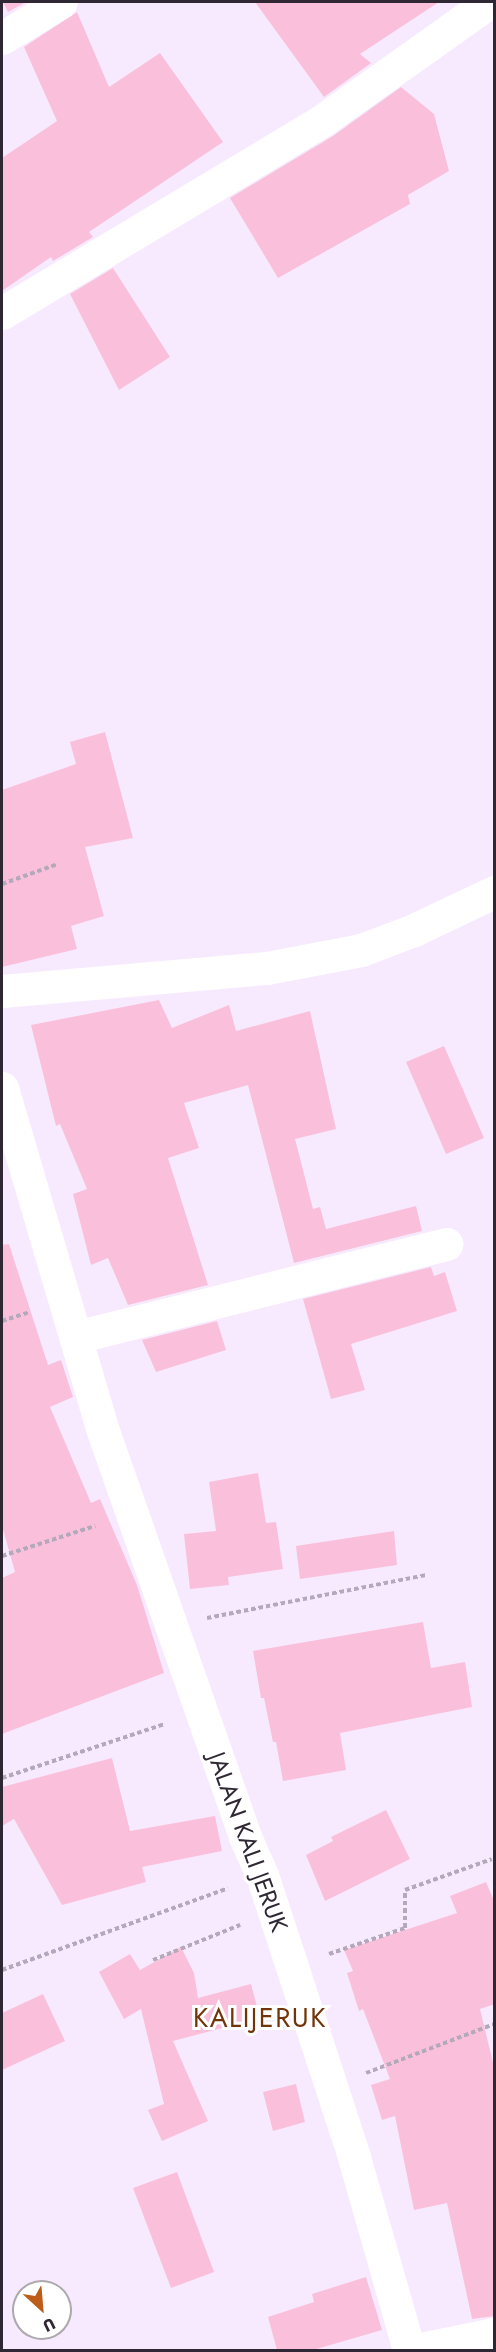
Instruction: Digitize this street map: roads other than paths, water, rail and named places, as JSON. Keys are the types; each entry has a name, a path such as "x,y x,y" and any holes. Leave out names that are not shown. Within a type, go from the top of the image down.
{"street":[{"path":"2,38 61,2"},
{"path":"2,313 323,120 489,2"},
{"path":"2,991 267,968 349,952 414,930 495,892"},
{"name":"JALAN KALI JERUK","path":"2,1088 132,1514 274,1911 331,2086 410,2350"},
{"path":"76,1336 447,1244"},
{"path":"416,2350 495,2334"}],"district":[{"name":"KALIJERUK","path":"260,2018"}]}
